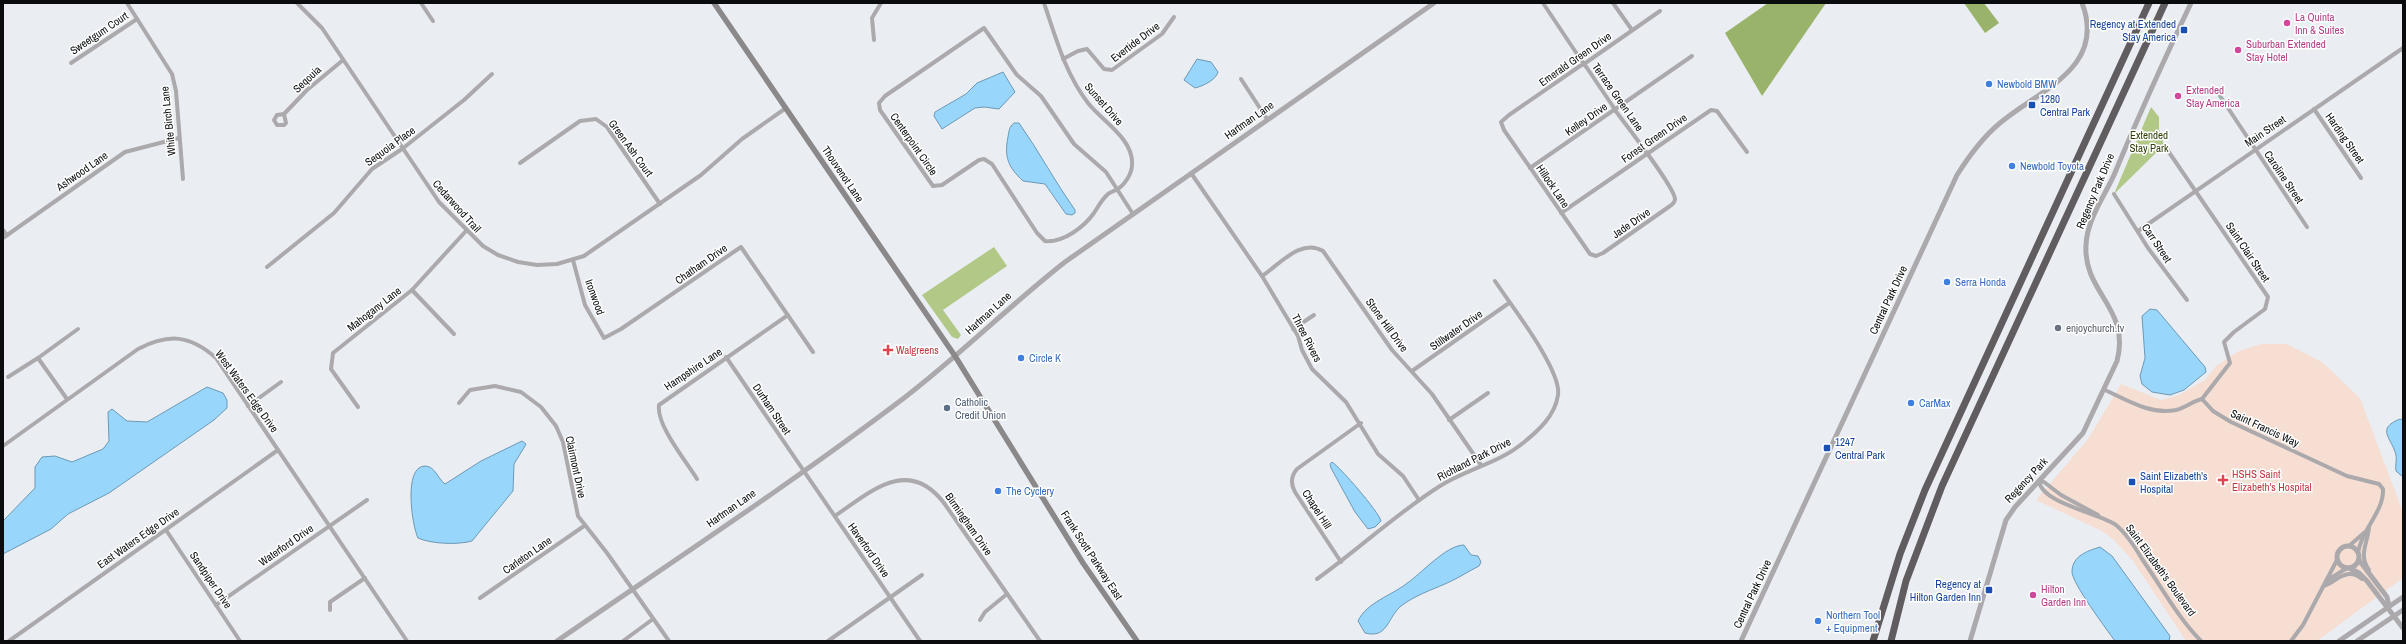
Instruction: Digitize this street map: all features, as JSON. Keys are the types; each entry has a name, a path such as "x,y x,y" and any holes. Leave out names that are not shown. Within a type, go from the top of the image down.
{"highway":[{"path":"1873,641 1900,554 1925,490 2149,3"},
{"path":"1892,641 1906,581 1942,486 2165,3"},
{"path":"1869,641 1878,622"}],"main road":[{"name":"Thouvenot Lane","path":"714,3 955,356"},
{"name":"Frank Scott Parkway East","path":"955,356 1079,556 1137,641"}],"street":[{"name":"White Birch Lane","path":"127,3 172,74 176,91 183,179"},
{"name":"Cedarwood Trail","path":"297,3 322,28 439,202 466,231 483,246 498,255 518,262 537,266 573,260 584,256 701,175 742,139 786,108"},
{"path":"421,3 433,21"},
{"path":"874,40 872,18 881,3"},
{"name":"Sunset Drive","path":"1044,3 1063,59 1073,81 1104,122 1124,140 1131,152 1132,166 1129,178 1117,190"},
{"name":"Hartman Lane","path":"557,641 804,470 904,398 1034,287 1133,214 1434,3"},
{"name":"Terrace Green Lane","path":"1543,3 1672,191 1674,202"},
{"path":"1612,3 1632,30"},
{"name":"Central Park Drive","path":"1741,641 1957,175 1975,149 1998,125 2061,80 2076,64 2085,48 2087,38 2087,20 2082,3"},
{"name":"Regency Park Drive","path":"2105,390 2120,352 2119,327 2108,304 2092,278 2086,257 2086,237 2123,150 2191,3"},
{"name":"Emerald Green Drive","path":"1501,122 1660,11"},
{"name":"Evertide Drive","path":"1063,59 1078,51 1087,49 1104,69 1112,70 1162,34 1174,17"},
{"name":"Sweetgum Court","path":"70,63 137,19"},
{"name":"Centerpoint Circle","path":"1117,190 1106,195 1089,219 1076,230 1055,240 1045,241 1037,233 988,160 979,160 942,185 937,186 931,184 880,110 879,103 891,91 984,28 1017,75 1041,96 1074,144 1106,172 1133,214"},
{"name":"Main Street","path":"2138,231 2403,48"},
{"name":"Kelley Drive","path":"1530,168 1692,56"},
{"name":"Seqouia","path":"284,114 307,90 344,60"},
{"name":"Sequoia Place","path":"267,267 334,213 372,169 402,149 464,100 492,74"},
{"path":"1241,78 1267,119"},
{"name":"Caroline Street","path":"2220,96 2307,227"},
{"name":"Harding Street","path":"2314,109 2361,178"},
{"name":"Forest Green Drive","path":"1561,213 1711,110 1717,111 1723,117 1747,152"},
{"name":"Green Ash Court","path":"520,164 580,121 596,119 607,127 660,204"},
{"name":"Hillock Lane","path":"1501,122 1504,130 1590,254 1596,256"},
{"name":"Ashwood Lane","path":"5,236 125,152 179,138"},
{"name":"Saint Clair Street","path":"2164,145 2268,296 2266,309 2234,332 2224,342 2230,363 2202,399"},
{"name":"Three Rivers","path":"1191,173 1262,276 1293,329 1312,369 1346,402 1361,423 1378,454 1403,476 1419,500"},
{"name":"Carr Street","path":"2114,194 2138,231 2187,300"},
{"name":"Jade Drive","path":"1596,256 1603,253 1674,202"},
{"path":"3,230 5,236"},
{"name":"Mahogany Lane","path":"358,407 331,369 333,353 412,290 466,231"},
{"name":"Chatham Drive","path":"604,338 621,329 741,247 813,352"},
{"name":"Stone Hill Drive","path":"1262,276 1304,247 1316,247 1323,251 1392,350 1432,394 1481,466"},
{"name":"Ironwood","path":"573,260 585,304 604,338"},
{"name":"Richland Park Drive","path":"1317,579 1341,562 1419,500 1441,485 1504,457 1533,435 1550,417 1558,396 1558,386 1551,365 1495,281"},
{"path":"412,290 454,334"},
{"name":"Stillwater Drive","path":"1412,371 1509,303"},
{"name":"Hampshire Lane","path":"698,478 661,418 659,405 788,315"},
{"path":"1293,329 1314,315"},
{"path":"8,377 38,358 78,329"},
{"name":"West Waters Edge Drive","path":"3,446 138,349 153,341 170,338 187,340 203,347 216,358 407,641"},
{"name":"Durham Street","path":"726,357 804,470"},
{"path":"38,358 67,399"},
{"path":"248,406 281,382"},
{"name":"Clairmont Drive","path":"459,403 462,396 470,390 495,386 520,392 541,407 556,426 563,442 575,505 584,526 607,552 669,641"},
{"path":"2105,390 2138,405 2155,410 2175,410 2202,399"},
{"name":"Regency Park","path":"1970,641 2006,520 2015,507 2084,433 2105,390"},
{"path":"1450,420 1488,393"},
{"name":"Saint Francis Way","path":"2202,399 2221,417 2348,476 2381,485 2382,497 2369,526 2365,532 2349,546"},
{"name":"Chapel Hill","path":"1341,562 1294,492 1291,485 1292,477 1297,469 1361,423"},
{"name":"East Waters Edge Drive","path":"8,641 278,450"},
{"name":"Haverford Drive","path":"804,470 920,641"},
{"name":"Birmingham Drive","path":"835,516 882,484 902,480 925,486 944,503 1040,641"},
{"name":"Saint Elizabeth's Boulevard","path":"2039,481 2043,488 2060,501 2090,515 2099,516 2111,522 2123,532 2201,641"},
{"name":"Waterford Drive","path":"216,605 366,500"},
{"name":"Carleton Lane","path":"480,598 584,526"},
{"name":"Saint Francis Way","path":"2369,526 2363,556 2372,576"},
{"name":"Sandpiper Drive","path":"166,530 240,641"},
{"name":"Saint Francis Way","path":"2358,553 2365,532"},
{"path":"2291,641 2303,625 2325,584 2337,560 2340,549 2349,546 2356,549 2358,553 2358,560 2356,565 2348,568 2325,584"},
{"path":"2337,560 2342,566 2359,573 2367,580 2382,601 2389,606 2403,628"},
{"path":"2358,560 2387,597 2389,606"},
{"path":"2325,584 2345,574 2356,575 2367,580"},
{"path":"828,641 922,575"},
{"path":"330,610 330,602 365,578"},
{"path":"980,620 985,612 1007,594"},
{"path":"2340,641 2403,597"},
{"path":"2357,641 2403,610"},
{"path":"623,641 654,619"}],"shaded area":[{"name":"HSHS Saint Elizabeth's Hospital","path":"2261,344 2287,344 2322,362 2360,398 2403,512 2403,578 2317,641 2186,641 2133,561 2114,540 2102,531 2036,500 2088,439 2121,384 2161,400 2179,395 2205,380 2216,366 2239,351"}],"green space":[{"path":"1768,3 1826,3 1762,96 1725,33"},
{"path":"1964,3 1984,3 1999,23 1985,33"},
{"name":"Extended Stay Park","path":"2151,107 2159,117 2159,129 2164,145 2114,194"},
{"path":"994,247 1007,266 943,310 961,335 958,339 952,337 922,295"}],"water":[{"path":"1197,59 1211,62 1218,72 1215,78 1195,88 1184,80"},
{"path":"1003,72 1015,92 999,109 984,107 975,108 942,129 934,116 935,112 966,94 977,83"},
{"path":"1014,123 1019,123 1075,210 1075,213 1072,215 1066,214 1045,184 1023,181 1014,171 1008,161 1007,144 1011,126"},
{"path":"2150,309 2157,310 2205,367 2206,372 2184,390 2170,395 2152,392 2142,384 2140,376 2145,358 2142,316"},
{"path":"207,387 223,393 227,400 227,408 214,420 109,493 68,514 51,529 3,554 3,521 35,488 35,467 42,457 55,456 72,462 103,449 109,441 108,412 112,409 127,421 147,422"},
{"path":"2400,419 2403,420 2403,477 2396,471 2396,455 2387,434 2388,426"},
{"path":"522,441 526,444 514,464 513,491 472,541 445,543 430,542 418,538 413,522 411,498 414,476 418,469 425,466 431,468 445,484 481,461"},
{"path":"1332,462 1359,490 1379,516 1381,521 1375,527 1368,529 1355,512 1331,468 1330,464"},
{"path":"1464,545 1471,555 1478,556 1481,562 1479,566 1454,580 1406,602 1396,611 1383,630 1378,633 1365,633 1358,621 1367,609 1406,584 1449,550 1457,546"},
{"path":"2100,547 2112,556 2170,636 2169,641 2115,641 2083,596 2072,572 2077,558 2085,552"}],"place":[{"name":"La Quinta Inn & Suites","path":"2287,23"},
{"name":"Regency at Extended Stay America","path":"2184,30"},
{"name":"Suburban Extended Stay Hotel","path":"2238,50"},
{"name":"Newbold BMW","path":"1989,84"},
{"name":"Extended Stay America","path":"2178,96"},
{"name":"1280 Central Park","path":"2032,105"},
{"name":"Newbold Toyota","path":"2012,166"},
{"name":"Serra Honda","path":"1947,282"},
{"name":"enjoychurch.tv","path":"2058,328"},
{"name":"Walgreens","path":"888,350"},
{"name":"Circle K","path":"1021,358"},
{"name":"CarMax","path":"1911,403"},
{"name":"Catholic Credit Union","path":"947,408"},
{"name":"1247 Central Park","path":"1827,448"},
{"name":"HSHS Saint Elizabeth's Hospital","path":"2223,480"},
{"name":"Saint Elizabeth's Hospital","path":"2132,482"},
{"name":"The Cyclery","path":"998,491"},
{"name":"Regency at Hilton Garden Inn","path":"1989,590"},
{"name":"Hilton Garden Inn","path":"2033,595"},
{"name":"Northern Tool + Equipment","path":"1818,621"}]}
